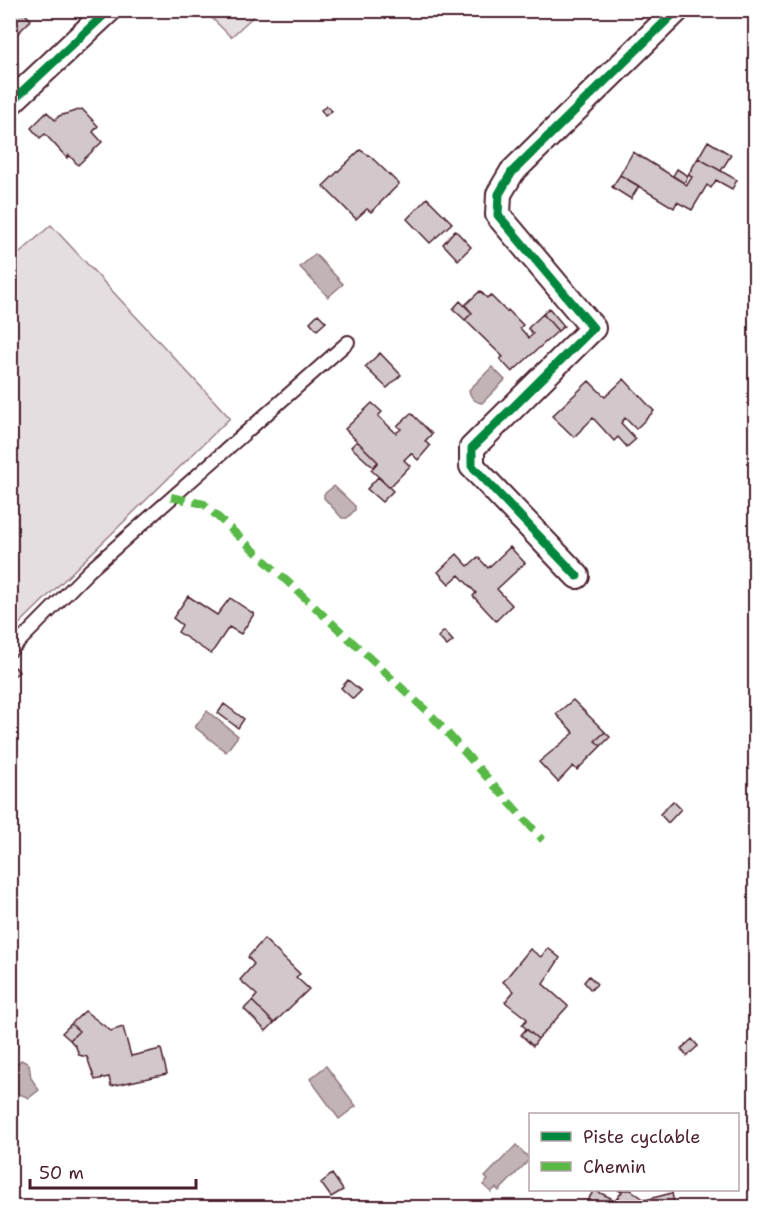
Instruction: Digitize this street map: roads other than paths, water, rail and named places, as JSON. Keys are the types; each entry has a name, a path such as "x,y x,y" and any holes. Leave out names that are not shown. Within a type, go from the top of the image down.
{"street":[{"path":"10,103 109,10"},
{"path":"576,576 472,466 472,448 593,328 498,215 499,194 512,172 677,10"}],"lane":[{"path":"10,651 97,564 348,342"}]}
